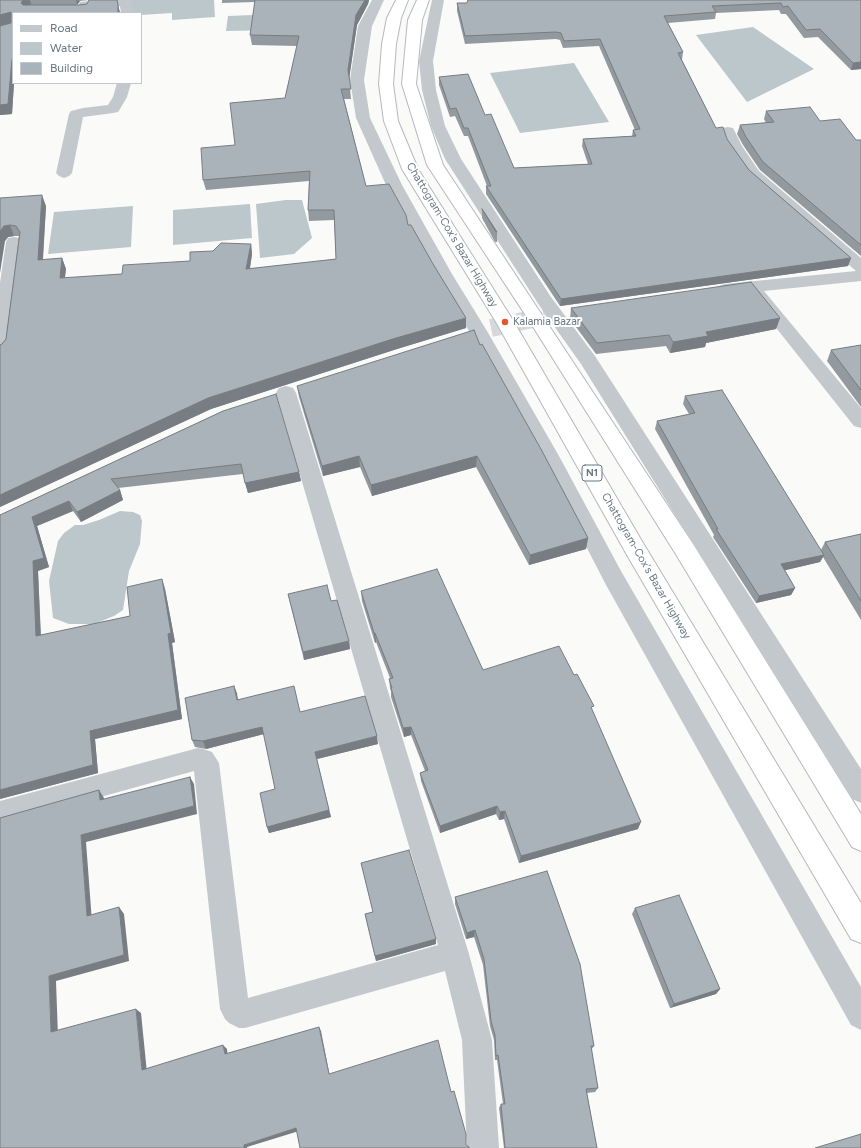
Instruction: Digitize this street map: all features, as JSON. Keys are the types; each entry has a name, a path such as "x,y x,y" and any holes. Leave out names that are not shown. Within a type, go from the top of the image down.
{"highway":[{"name":"Chattogram-Cox's Bazar Highway","path":"402,0 394,18 389,44 386,84 391,121 410,170 505,322 635,549 861,929"},
{"name":"Chattogram-Cox's Bazar Highway","path":"423,0 415,20 409,84 435,165 536,318 680,544 861,838"}],"street":[{"path":"28,12 29,0"},
{"path":"378,0 365,26 357,80 364,118 394,185 443,274 478,331 552,461 617,584 861,1015"},
{"path":"438,0 426,61 429,90 438,126 453,160 559,314 861,791"},
{"path":"45,12 84,9 86,4 124,2 126,4 126,12"},
{"path":"64,173 76,114 113,108 120,97 124,84"},
{"path":"728,131 734,146 753,174 856,273 861,291"},
{"path":"0,349 14,242"},
{"path":"713,292 856,273"},
{"path":"752,286 861,421"},
{"path":"285,393 455,954 477,1040 483,1148"},
{"path":"0,813 198,759 203,760 206,763 235,1009 239,1013 245,1013 455,954"}],"water":[{"path":"130,0 214,0 215,17 172,20 172,13 142,15 142,12 130,12"},
{"path":"278,14 277,30 226,31 228,16"},
{"path":"753,27 814,69 747,102 696,35"},
{"path":"574,63 609,122 520,133 490,73"},
{"path":"286,200 302,200 312,238 294,254 260,258 256,204"},
{"path":"250,204 252,238 173,245 173,210"},
{"path":"133,206 131,247 48,254 54,212"},
{"path":"120,511 133,512 140,515 142,521 140,544 129,571 123,610 114,616 94,624 69,624 53,618 49,581 58,541 64,533 75,525 83,525"}],"building":[{"path":"0,0 23,0 21,3 23,5 79,5 87,4 89,0 117,0 118,5 118,12 12,12 12,59 8,104 0,105 0,26 11,23 11,12 0,15"},
{"path":"255,0 365,0 356,15 348,70 351,89 341,89 366,186 389,184 406,215 408,225 411,225 466,318 396,338 208,398 0,495 0,345 6,339 20,232 16,226 10,225 4,226 0,231 0,198 42,195 38,260 62,258 60,278 122,274 123,265 190,261 190,252 213,251 221,243 251,244 246,269 336,259 334,210 308,210 310,171 203,180 201,148 235,145 230,103 285,98 299,36 250,35"},
{"path":"468,0 861,0 861,62 853,63 820,29 806,30 788,6 783,7 781,3 712,6 716,12 664,16 683,52 678,53 716,128 723,127 727,139 749,170 851,258 561,299 486,186 491,186 468,128 464,128 456,108 450,109 439,77 468,74 485,115 491,114 514,168 592,164 583,139 636,136 633,130 640,129 600,39 564,41 561,33 556,32 465,36 457,3 467,3"},
{"path":"810,107 820,121 840,119 856,140 861,140 861,245 763,162 746,137 740,125 774,122 766,111"},
{"path":"482,209 497,232 496,232"},
{"path":"751,282 780,318 706,332 708,336 673,342 669,335 597,343 571,308"},
{"path":"474,330 480,345 482,344 542,451 588,538 530,555 477,456 371,485 359,456 322,466 297,386"},
{"path":"861,345 861,390 831,350"},
{"path":"722,390 824,555 781,564 795,588 759,596 716,529 718,529 657,421 695,413 685,396"},
{"path":"276,394 299,472 245,483 241,464 111,479 120,490 77,512 69,501 32,517 44,558 33,561 36,636 130,616 127,587 162,579 171,633 168,634 178,710 90,731 93,765 0,790 0,515 223,411"},
{"path":"861,534 861,601 825,542"},
{"path":"437,569 483,670 559,646 574,675 577,674 594,706 591,707 641,822 521,856 505,811 500,812 497,806 440,826 420,773 428,770 411,727 403,728 389,679 393,678 374,633 361,591"},
{"path":"327,585 331,601 337,600 349,641 303,652 288,594"},
{"path":"234,686 237,700 294,686 300,712 365,696 377,736 315,752 329,810 267,827 260,793 275,789 262,727 203,741 192,740 185,698"},
{"path":"190,777 194,806 81,835 87,916 119,907 124,955 49,976 51,1032 136,1009 142,1070 223,1045 225,1054 319,1027 329,1074 438,1040 451,1092 454,1091 466,1134 466,1145 469,1148 300,1148 296,1128 244,1145 244,1148 0,1148 0,818 99,790 100,800"},
{"path":"409,850 436,939 375,956 365,914 373,912 361,863"},
{"path":"547,871 580,964 594,1046 591,1046 598,1088 586,1089 597,1148 505,1148 501,1104 505,1104 498,1055 496,1056 495,1035 491,1021 484,959 475,930 467,933 455,897"},
{"path":"679,895 720,989 674,1004 635,908"},
{"path":"861,1134 861,1148 815,1148"}],"tunnel":[{"path":"491,328 551,315"}],"place":[{"name":"Kalamia Bazar","path":"505,322"}]}
